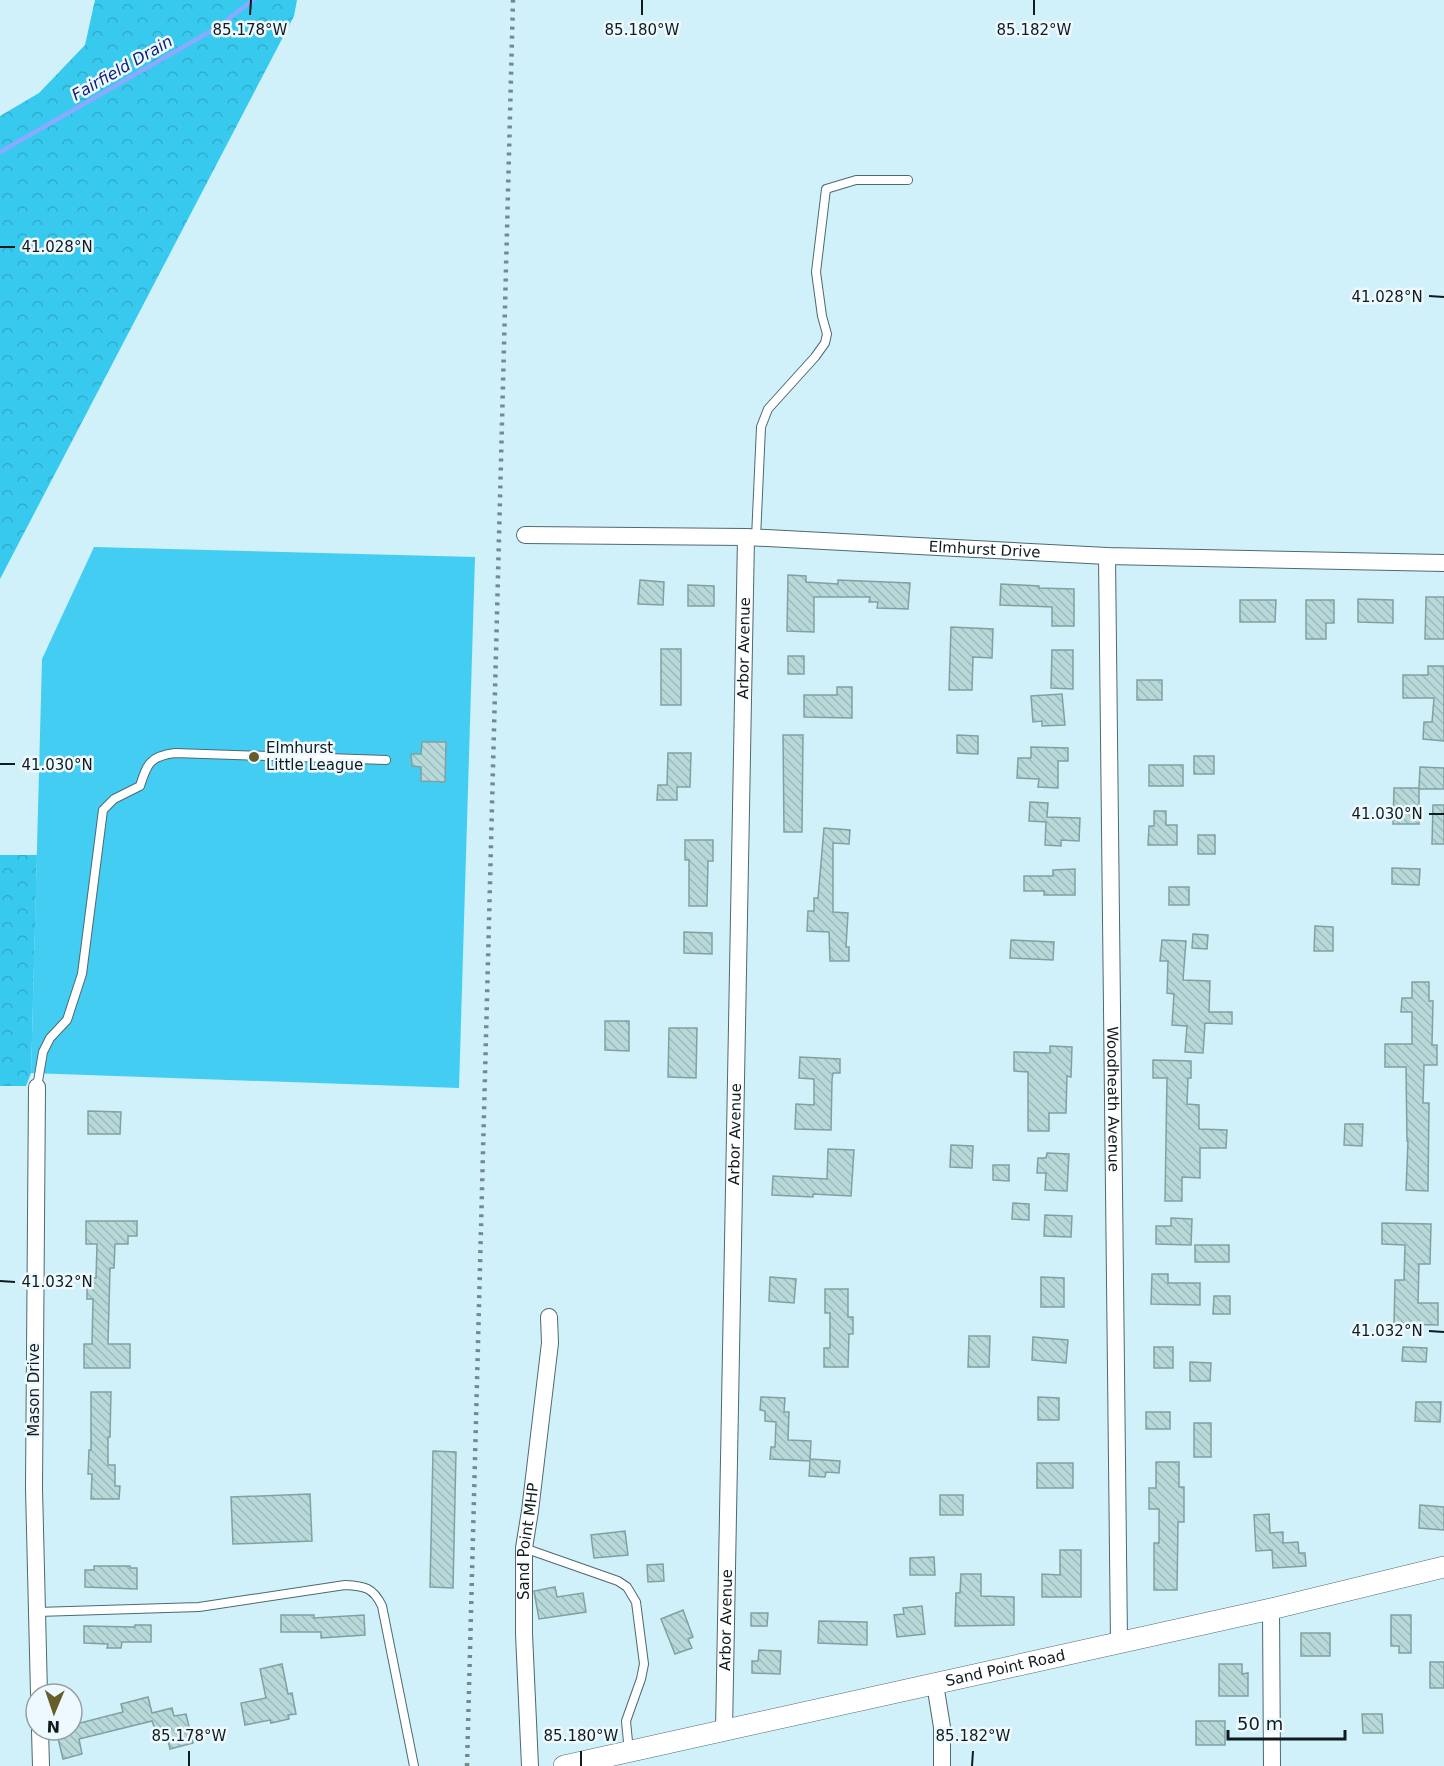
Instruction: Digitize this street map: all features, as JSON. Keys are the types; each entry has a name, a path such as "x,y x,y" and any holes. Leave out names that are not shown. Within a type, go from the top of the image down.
{"street":[{"name":"Elmhurst Drive","path":"525,535 751,538 1107,556 1444,563"},
{"name":"Arbor Avenue","path":"724,1731 751,538"},
{"name":"Woodheath Avenue","path":"1107,556 1119,1642"},
{"name":"Mason Drive","path":"37,1087 34,1488 39,1682"},
{"name":"Sand Point MHP","path":"530,1766 524,1634 524,1548 550,1343 549,1317"},
{"name":"Sand Point Road","path":"564,1766 631,1759 724,1731 1271,1609 1444,1567"},
{"path":"1271,1609 1272,1766"},
{"path":"935,1684 942,1727 942,1766"},
{"path":"40,1742 40,1766"}],"lane":[{"path":"751,538 761,427 768,409 825,343 826,334 816,272 826,189 856,180 908,180"},
{"path":"37,1087 43,1052 50,1038 67,1020 82,975 103,810 114,799 140,786 146,766 152,760 160,755 174,753 386,760"},
{"path":"524,1548 618,1581 627,1587 636,1602 644,1664 627,1721 631,1759"},
{"path":"37,1612 199,1607 345,1585 369,1589 377,1596 382,1606 414,1766"}],"green space":[{"path":"95,0 297,0 294,16 0,579 0,116 39,93 85,45"},
{"path":"0,855 37,855 31,1073 26,1086 0,1086"}],"shaded area":[{"name":"Elmhurst Little League","path":"94,547 475,557 459,1088 31,1073 42,659"}],"building":[{"path":"788,575 806,576 806,582 838,584 838,580 910,583 908,609 877,608 878,602 869,602 870,597 814,597 814,632 787,631"},
{"path":"640,580 664,582 663,605 638,604"},
{"path":"1001,584 1074,589 1074,626 1052,626 1052,607 1000,605"},
{"path":"688,585 714,586 714,606 688,606"},
{"path":"1426,597 1444,597 1444,639 1425,639"},
{"path":"1358,599 1393,600 1393,623 1358,622"},
{"path":"1240,600 1276,600 1275,622 1240,622"},
{"path":"1306,600 1334,600 1334,623 1326,623 1326,639 1306,639"},
{"path":"951,627 993,629 992,658 973,657 972,690 949,690"},
{"path":"661,649 681,649 681,705 661,705"},
{"path":"1052,650 1073,650 1073,689 1051,688"},
{"path":"788,656 804,656 804,674 788,674"},
{"path":"1428,666 1444,666 1444,741 1423,739 1424,722 1432,722 1434,698 1403,698 1403,675 1428,675"},
{"path":"1137,680 1162,680 1162,700 1137,700"},
{"path":"837,687 852,687 852,718 804,717 804,695 837,695"},
{"path":"1062,694 1065,725 1042,726 1042,721 1033,722 1031,696"},
{"path":"783,735 803,735 802,832 784,832"},
{"path":"957,735 978,736 978,754 957,753"},
{"path":"422,742 446,742 445,782 421,781 421,767 412,766 411,754 421,754"},
{"path":"1031,747 1068,748 1068,761 1058,761 1058,788 1038,787 1039,779 1017,778 1018,758 1031,758"},
{"path":"668,753 691,753 690,787 677,787 677,800 657,800 658,785 667,785"},
{"path":"1194,756 1214,756 1214,774 1194,774"},
{"path":"1149,765 1183,765 1183,786 1149,786"},
{"path":"1420,767 1444,768 1444,789 1419,789 1419,824 1393,824 1394,788 1419,788"},
{"path":"1030,802 1048,803 1047,817 1080,818 1079,841 1061,840 1061,846 1045,845 1046,822 1029,821"},
{"path":"1433,805 1444,805 1444,844 1432,844"},
{"path":"1154,811 1166,811 1166,825 1177,825 1177,845 1148,845 1149,826 1154,826"},
{"path":"824,828 850,830 849,844 833,843 833,912 848,913 846,947 849,947 849,961 830,961 829,932 807,931 808,911 814,911 814,898 818,898"},
{"path":"1198,835 1215,835 1215,854 1198,854"},
{"path":"685,840 713,840 713,861 708,861 707,906 689,906 689,860 685,860"},
{"path":"1392,868 1420,869 1419,885 1392,884"},
{"path":"1075,869 1075,895 1044,895 1044,891 1024,891 1024,876 1053,876 1053,870"},
{"path":"1169,887 1189,887 1189,905 1169,905"},
{"path":"1315,926 1333,927 1333,951 1314,951"},
{"path":"684,932 712,933 712,954 684,953"},
{"path":"1193,934 1208,935 1207,949 1192,948"},
{"path":"1011,940 1054,942 1053,960 1010,958"},
{"path":"1162,940 1186,941 1183,980 1210,981 1209,1012 1232,1012 1232,1024 1205,1023 1203,1053 1185,1052 1187,1026 1172,1025 1174,994 1167,993 1168,961 1160,961"},
{"path":"1412,982 1429,982 1429,1001 1433,1001 1432,1045 1437,1045 1437,1065 1424,1065 1423,1103 1429,1103 1428,1191 1406,1190 1408,1141 1406,1067 1385,1067 1385,1044 1412,1044 1412,1012 1401,1012 1402,998 1412,998"},
{"path":"605,1021 629,1021 629,1051 605,1050"},
{"path":"669,1028 697,1028 696,1078 668,1077"},
{"path":"1050,1046 1072,1047 1071,1077 1067,1076 1066,1113 1049,1113 1049,1131 1028,1131 1028,1072 1014,1071 1014,1052 1050,1053"},
{"path":"800,1057 840,1059 840,1073 833,1073 832,1080 831,1130 795,1129 796,1104 814,1105 814,1079 799,1078"},
{"path":"1153,1060 1191,1061 1187,1104 1199,1105 1199,1129 1227,1130 1226,1148 1200,1148 1200,1178 1182,1177 1182,1201 1165,1201 1167,1078 1153,1078"},
{"path":"88,1111 121,1112 120,1134 88,1134"},
{"path":"1345,1124 1363,1124 1362,1146 1344,1145"},
{"path":"951,1145 973,1146 972,1168 950,1167"},
{"path":"828,1149 854,1150 851,1196 772,1195 773,1176 827,1179"},
{"path":"1047,1153 1069,1154 1067,1191 1045,1190 1046,1173 1037,1173 1038,1158 1046,1158"},
{"path":"993,1165 1009,1165 1009,1181 993,1180"},
{"path":"1013,1203 1029,1204 1029,1220 1012,1219"},
{"path":"1045,1215 1072,1216 1071,1237 1044,1236"},
{"path":"1171,1218 1192,1219 1191,1245 1156,1244 1156,1226 1171,1226"},
{"path":"86,1221 137,1221 137,1236 128,1236 128,1244 115,1244 114,1268 110,1268 108,1344 130,1344 130,1368 84,1368 84,1344 92,1344 93,1299 87,1299 87,1278 96,1278 97,1244 86,1244"},
{"path":"1382,1223 1431,1224 1430,1264 1419,1264 1418,1303 1438,1303 1438,1325 1394,1324 1395,1280 1404,1280 1405,1245 1382,1244"},
{"path":"1195,1245 1229,1245 1229,1262 1195,1262"},
{"path":"1152,1274 1168,1274 1168,1283 1200,1283 1200,1305 1151,1304"},
{"path":"770,1277 796,1279 794,1303 769,1301"},
{"path":"1041,1277 1064,1278 1064,1307 1041,1307"},
{"path":"825,1289 848,1289 848,1317 853,1317 853,1334 849,1334 848,1367 824,1367 824,1348 830,1348 830,1313 825,1313"},
{"path":"1214,1296 1230,1296 1230,1314 1213,1314"},
{"path":"969,1336 990,1336 989,1367 968,1367"},
{"path":"1033,1337 1068,1340 1066,1363 1032,1360"},
{"path":"1154,1347 1173,1347 1173,1368 1154,1368"},
{"path":"1403,1347 1427,1348 1426,1362 1402,1361"},
{"path":"1190,1362 1211,1363 1210,1381 1190,1381"},
{"path":"91,1392 111,1392 108,1465 115,1465 115,1486 120,1486 119,1499 91,1499 92,1474 88,1474 89,1450 91,1450"},
{"path":"761,1397 785,1398 784,1412 789,1412 788,1440 811,1441 810,1459 840,1461 839,1473 826,1472 825,1477 809,1476 810,1461 770,1459 771,1447 775,1447 776,1422 765,1421 765,1411 760,1410"},
{"path":"1038,1397 1059,1398 1059,1420 1038,1420"},
{"path":"1416,1402 1441,1402 1440,1422 1415,1421"},
{"path":"1146,1412 1170,1412 1170,1429 1146,1429"},
{"path":"1194,1423 1211,1423 1211,1457 1194,1457"},
{"path":"433,1451 456,1452 453,1588 430,1587"},
{"path":"1156,1462 1179,1462 1179,1487 1184,1487 1184,1522 1178,1522 1177,1590 1154,1590 1154,1543 1159,1543 1159,1509 1149,1509 1149,1488 1156,1488"},
{"path":"1037,1463 1073,1463 1073,1488 1037,1488"},
{"path":"310,1494 312,1541 233,1544 231,1497"},
{"path":"940,1495 963,1495 963,1515 940,1515"},
{"path":"1420,1505 1444,1507 1444,1530 1419,1528"},
{"path":"1269,1514 1270,1533 1283,1532 1283,1543 1298,1542 1299,1553 1305,1553 1306,1566 1273,1568 1272,1550 1256,1551 1254,1515"},
{"path":"625,1531 628,1555 594,1558 591,1535"},
{"path":"1060,1550 1081,1550 1081,1597 1042,1597 1042,1574 1060,1575"},
{"path":"934,1557 935,1575 910,1575 910,1558"},
{"path":"663,1564 664,1581 648,1582 647,1565"},
{"path":"94,1566 137,1568 137,1589 85,1587 85,1570 94,1570"},
{"path":"961,1574 981,1574 981,1596 1014,1597 1014,1625 955,1626 956,1593 960,1593"},
{"path":"555,1587 557,1597 583,1593 586,1612 539,1619 534,1591"},
{"path":"922,1606 925,1634 897,1637 894,1615 904,1614 903,1608"},
{"path":"683,1610 693,1637 688,1639 692,1648 675,1654 661,1619"},
{"path":"751,1613 768,1613 767,1626 751,1626"},
{"path":"281,1615 314,1615 314,1618 364,1615 365,1635 321,1638 321,1632 281,1632"},
{"path":"1391,1615 1411,1615 1411,1653 1399,1653 1399,1646 1391,1646"},
{"path":"819,1621 867,1622 867,1645 818,1643"},
{"path":"135,1625 151,1625 151,1642 122,1642 121,1648 107,1648 108,1644 84,1643 84,1626 135,1627"},
{"path":"1301,1633 1330,1633 1330,1656 1301,1656"},
{"path":"759,1650 781,1651 780,1674 752,1673 752,1661 758,1661"},
{"path":"1430,1662 1444,1662 1444,1688 1430,1688"},
{"path":"282,1664 288,1694 292,1693 296,1714 288,1715 289,1719 271,1723 270,1720 245,1725 241,1703 266,1698 260,1669"},
{"path":"1219,1664 1242,1664 1242,1674 1248,1673 1248,1696 1219,1696"},
{"path":"148,1697 152,1713 172,1708 174,1716 186,1714 193,1743 170,1749 165,1727 155,1729 152,1721 84,1738 84,1722 123,1712 121,1704"},
{"path":"1362,1714 1382,1714 1383,1733 1363,1733"},
{"path":"1196,1721 1225,1721 1225,1745 1196,1745"},
{"path":"59,1742 80,1742 82,1754 63,1759"}],"waterway":[{"name":"Fairfield Drain","path":"0,152 218,27 253,0"}],"railway":[{"path":"467,1766 513,0"}],"place":[{"name":"Elmhurst Little League","path":"254,757"}]}
